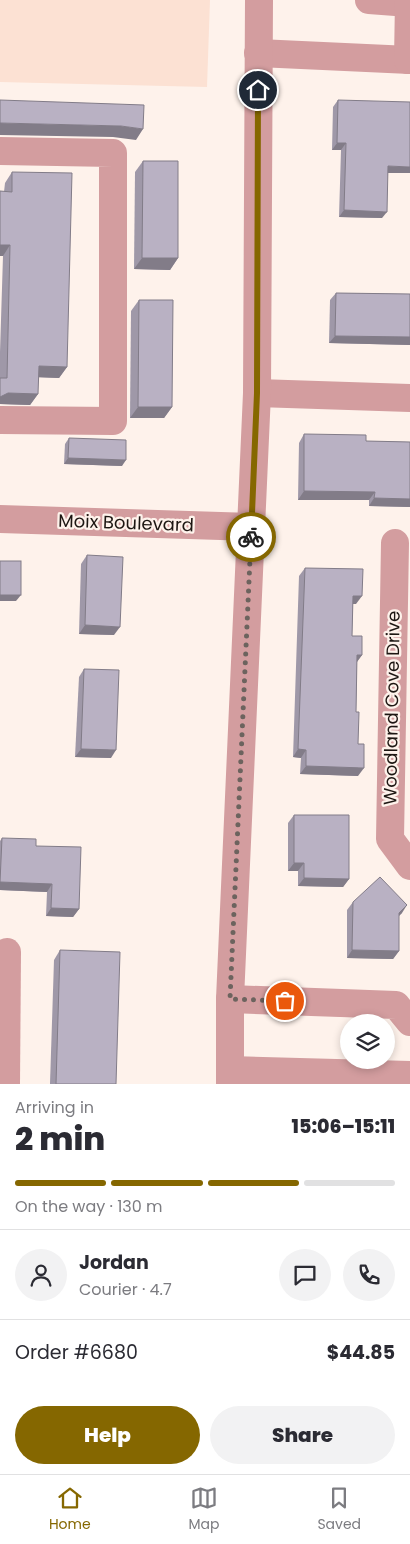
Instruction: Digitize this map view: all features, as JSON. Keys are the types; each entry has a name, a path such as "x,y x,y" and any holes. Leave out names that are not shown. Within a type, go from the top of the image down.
{"street":[{"path":"259,0 257,393 230,999 230,1077 410,1075"},
{"path":"258,53 409,60 409,2 370,0"},
{"path":"0,151 113,153 113,421 0,420"},
{"path":"257,393 410,398"},
{"name":"Moix Boulevard","path":"0,519 252,527"},
{"name":"Woodland Cove Drive","path":"395,543 390,839 410,866"},
{"path":"6,1084 7,952"},
{"path":"230,999 396,1005 409,1020"}],"shaded area":[{"path":"0,0 210,0 207,87 0,82"}],"building":[{"path":"0,100 144,105 143,129 121,126 0,123"},
{"path":"338,100 410,102 410,167 388,166 387,212 344,210 346,143 337,143"},
{"path":"143,161 178,161 178,258 142,258"},
{"path":"12,172 72,173 67,367 39,366 38,394 8,393 0,397 0,378 7,378 10,245 0,245 0,191 12,192"},
{"path":"336,293 410,294 410,337 335,336"},
{"path":"139,300 173,300 172,407 138,407"},
{"path":"304,434 366,435 366,441 410,442 410,499 374,498 375,492 304,491"},
{"path":"69,438 126,440 126,460 68,458"},
{"path":"87,555 123,557 120,627 85,625"},
{"path":"0,561 21,561 21,595 0,595"},
{"path":"305,568 363,569 362,596 353,596 352,636 362,636 362,655 357,655 356,712 359,712 358,744 364,744 364,768 306,766 306,750 298,749"},
{"path":"84,669 119,670 116,750 81,749"},
{"path":"294,815 349,815 349,879 304,878 304,863 294,863"},
{"path":"2,838 36,839 36,846 81,847 79,909 51,908 52,884 0,882"},
{"path":"380,877 407,905 399,913 399,951 352,950 353,902"},
{"path":"60,950 120,952 116,1084 56,1084"}],"way so far":[{"path":"251,537 230,999 285,1001"}],"route":[{"path":"251,537 257,393 258,90"}]}
